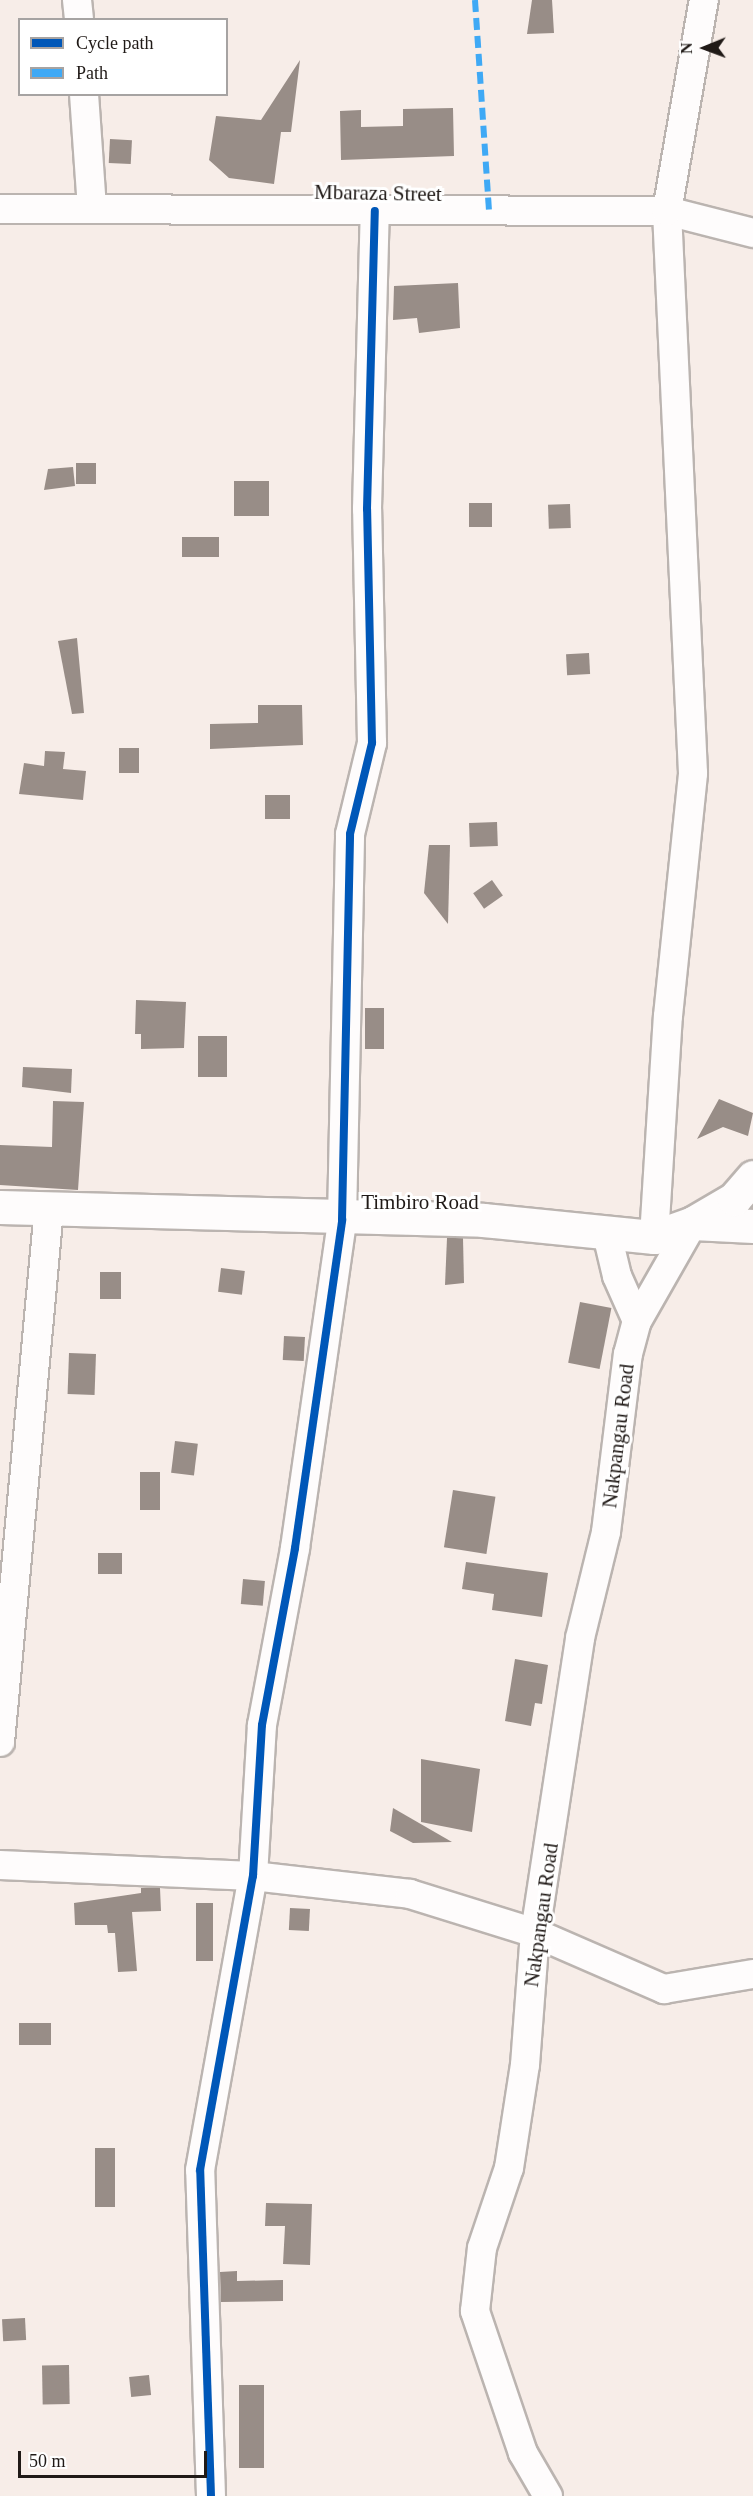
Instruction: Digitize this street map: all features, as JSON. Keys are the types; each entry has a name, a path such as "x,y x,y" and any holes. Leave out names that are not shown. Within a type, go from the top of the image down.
{"main road":[{"path":"693,1223 734,1199 753,1177"},
{"name":"Timbiro Road","path":"0,1207 342,1220 483,1220 654,1237 693,1223 753,1226"}],"street":[{"path":"77,0 79,18"},
{"path":"654,1237 668,1016 693,773 666,211 704,0"},
{"path":"84,96 92,208"},
{"name":"Mbaraza Street","path":"0,209 666,211 753,233"},
{"path":"211,2496 200,2170 253,1876 262,1725 295,1548 342,1220 350,834 372,743 367,509 375,211"},
{"path":"0,1742 49,1209"},
{"name":"Nakpangau Road","path":"548,2496 523,2452 475,2311 482,2248 509,2168 525,2065 535,1933 580,1638 606,1532 638,1321 693,1223"},
{"path":"607,1234 617,1276 638,1321"},
{"path":"0,1865 253,1876 410,1894 535,1933 664,1989 753,1974"}],"building":[{"path":"532,0 552,0 554,33 527,34"},
{"path":"300,60 291,132 281,132 274,184 229,178 209,160 216,116 261,120"},
{"path":"453,108 454,156 341,160 340,111 361,110 361,127 403,126 403,109"},
{"path":"110,139 132,140 131,164 109,163"},
{"path":"458,283 460,328 419,333 417,318 393,320 394,286"},
{"path":"76,463 96,463 96,484 76,484"},
{"path":"73,467 75,486 44,490 48,469"},
{"path":"234,481 269,481 269,516 234,516"},
{"path":"469,503 492,503 492,527 469,527"},
{"path":"570,504 571,528 549,529 548,505"},
{"path":"182,537 219,537 219,557 182,557"},
{"path":"77,638 84,713 72,714 58,641"},
{"path":"589,653 590,674 567,675 566,654"},
{"path":"258,705 302,705 303,745 210,749 210,724 258,723"},
{"path":"119,748 139,748 139,773 119,773"},
{"path":"45,751 65,752 63,769 86,771 83,800 19,794 24,763 44,766"},
{"path":"265,795 290,795 290,819 265,819"},
{"path":"497,822 498,846 470,847 469,823"},
{"path":"429,845 450,845 448,924 424,893"},
{"path":"492,880 503,896 484,909 473,893"},
{"path":"136,1000 186,1002 184,1048 141,1049 141,1034 135,1034"},
{"path":"365,1008 384,1008 384,1049 365,1049"},
{"path":"198,1036 227,1036 227,1077 198,1077"},
{"path":"23,1067 72,1069 71,1093 22,1087"},
{"path":"719,1099 753,1113 748,1136 723,1127 697,1139"},
{"path":"53,1101 84,1102 78,1190 0,1185 0,1145 52,1147"},
{"path":"447,1238 463,1238 464,1283 445,1285"},
{"path":"221,1268 245,1271 242,1295 218,1292"},
{"path":"100,1272 121,1272 121,1299 100,1299"},
{"path":"580,1302 611,1308 600,1369 568,1363"},
{"path":"284,1336 305,1337 304,1361 283,1360"},
{"path":"69,1353 96,1354 95,1395 68,1394"},
{"path":"175,1441 198,1444 194,1476 171,1473"},
{"path":"140,1472 160,1472 160,1510 140,1510"},
{"path":"453,1490 495,1497 486,1554 444,1547"},
{"path":"98,1553 122,1553 122,1574 98,1574"},
{"path":"466,1562 548,1573 542,1617 492,1610 494,1594 462,1589"},
{"path":"243,1579 265,1581 263,1606 241,1604"},
{"path":"515,1659 548,1665 542,1704 535,1703 531,1726 505,1721"},
{"path":"421,1759 480,1769 472,1832 421,1822"},
{"path":"393,1808 452,1842 413,1843 390,1831"},
{"path":"141,1888 160,1888 161,1911 132,1912 137,1971 118,1972 115,1933 108,1933 107,1925 75,1925 74,1903 141,1893"},
{"path":"196,1903 213,1903 213,1961 196,1961"},
{"path":"290,1908 310,1909 309,1931 289,1930"},
{"path":"19,2023 51,2023 51,2045 19,2045"},
{"path":"95,2148 115,2148 115,2207 95,2207"},
{"path":"266,2203 312,2204 310,2265 283,2264 285,2226 265,2226"},
{"path":"237,2271 237,2281 283,2280 283,2301 221,2302 220,2272"},
{"path":"25,2318 26,2340 3,2341 2,2319"},
{"path":"42,2365 69,2365 70,2404 43,2404"},
{"path":"149,2375 151,2395 131,2397 129,2377"},
{"path":"239,2385 264,2385 264,2468 239,2468"}],"marked path":[{"path":"475,0 489,212"}],"cycle path":[{"path":"211,2496 200,2170 253,1876 262,1725 295,1548 342,1220 350,834 372,743 367,509 375,211"}]}
